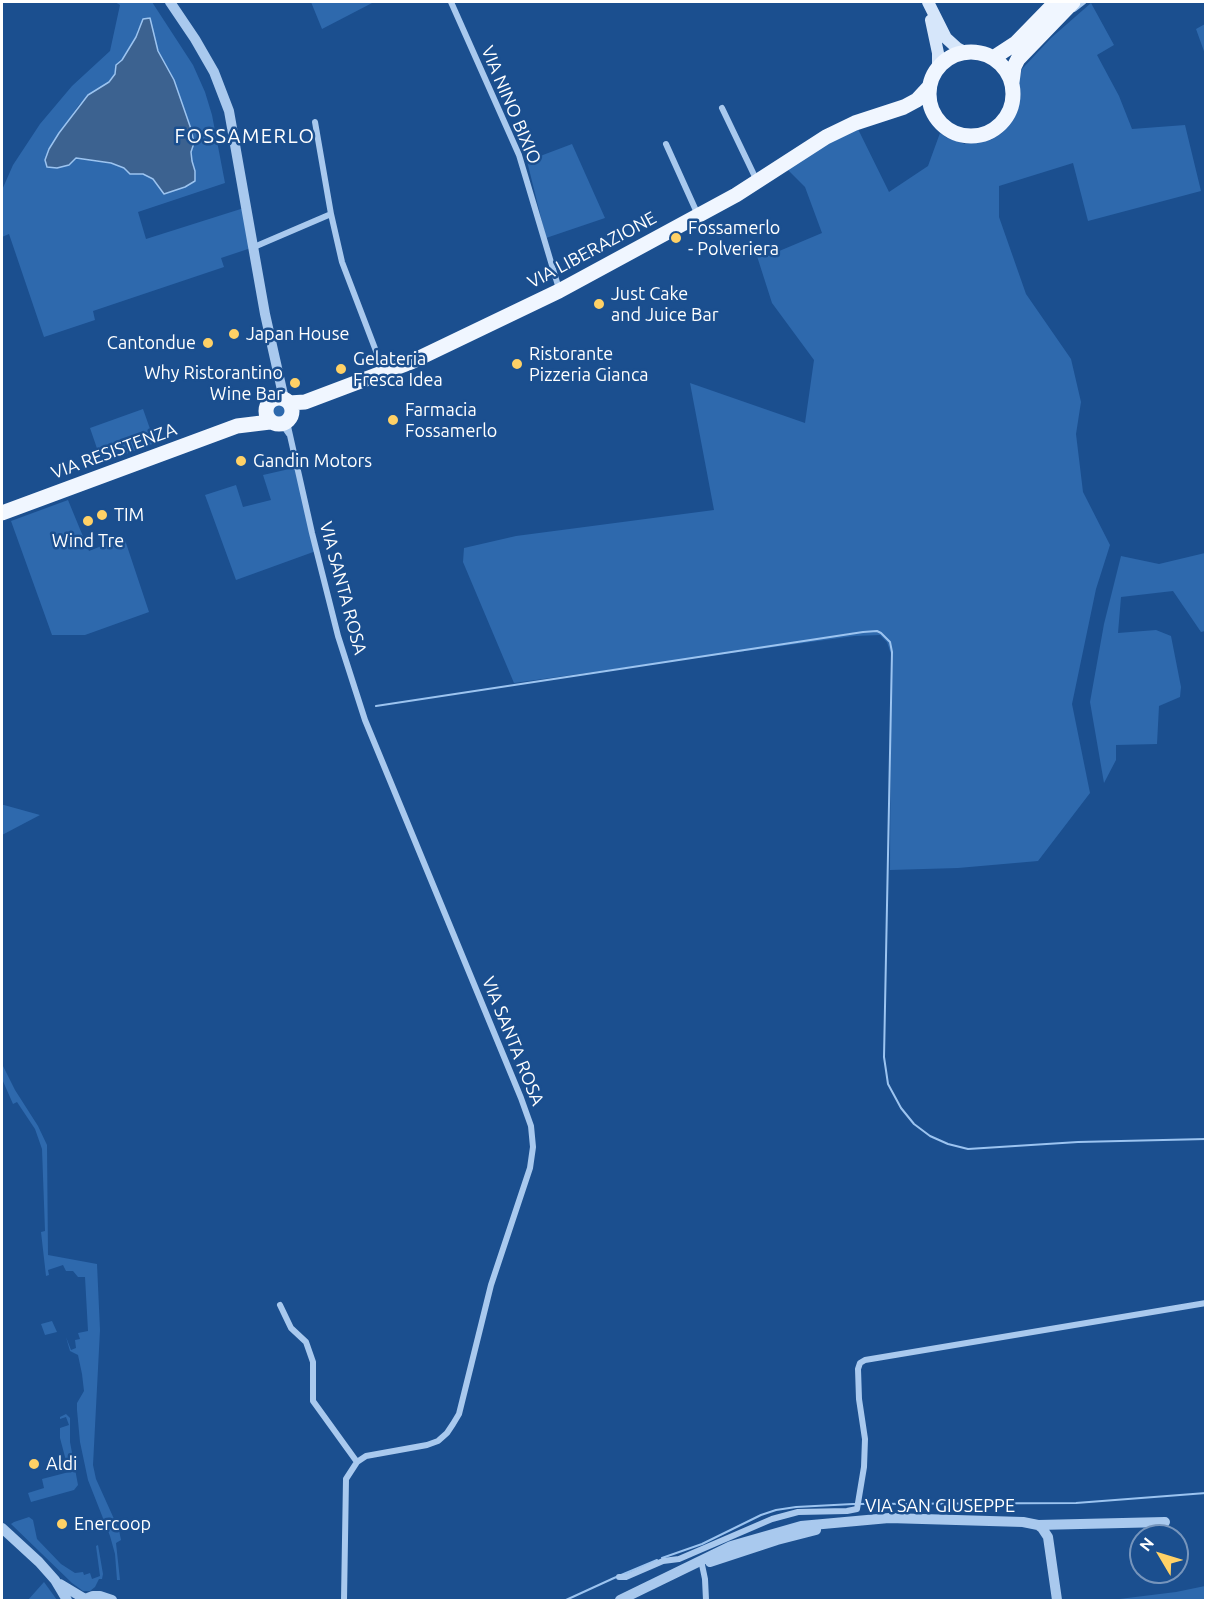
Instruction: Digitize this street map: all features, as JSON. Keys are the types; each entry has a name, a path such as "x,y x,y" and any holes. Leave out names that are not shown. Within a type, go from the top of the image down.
{"main road":[{"path":"927,2 946,38 963,51 993,58 1001,64 1012,82"},
{"path":"927,2 937,47 938,68"},
{"path":"993,58 1016,42 1056,2"},
{"path":"972,52 947,59 938,68 929,87 931,108 943,127 960,135 978,136 989,133 1007,117 1012,106 1012,82 1014,67 1018,59 1073,2"},
{"name":"VIA LIBERAZIONE","path":"283,408 385,373 432,353 559,291 736,195 826,137 855,123 917,100 929,87"},
{"name":"VIA LIBERAZIONE","path":"886,113 919,112 935,117"},
{"name":"VIA RESISTENZA","path":"2,513 240,426 283,408"}],"street":[{"path":"170,2 214,72 229,111 283,408"},
{"name":"VIA NINO BIXIO","path":"451,2 519,155 559,291"},
{"path":"1049,26 1083,2"},
{"path":"722,108 757,182"},
{"path":"315,122 342,262 385,373"},
{"path":"666,144 698,215"},
{"path":"254,247 331,214"},
{"name":"VIA SANTA ROSA","path":"283,408 338,636 365,720 521,1098 531,1126 533,1147 530,1168 491,1285 459,1414 447,1433 438,1441 366,1456 357,1462"},
{"path":"619,1577 626,1577 663,1562 680,1559 772,1519 798,1512 852,1511 858,1504 864,1467 865,1439 859,1399 858,1369 860,1363 945,1345 1206,1303"},
{"path":"280,1305 291,1328 306,1342 313,1362 313,1401 357,1462 346,1479 344,1490 344,1600"},
{"name":"VIA SAN GIUSEPPE","path":"620,1600 702,1562 731,1545 776,1536 801,1526 889,1518 1023,1522 1038,1525 1165,1522"},
{"path":"772,1519 776,1536"},
{"path":"1038,1525 1048,1537 1057,1600"},
{"path":"2,1528 55,1580 72,1593 84,1600 100,1596 112,1600"},
{"path":"702,1562 706,1600"},
{"path":"55,1580 67,1600"}],"shaded area":[{"path":"115,2 152,2 193,65 212,115 225,183 138,212 146,239 247,207 254,247 221,258 224,267 93,311 95,320 44,337 9,234 2,237 2,190 13,165 40,124 72,86 110,51 120,5","holes":["152,27 158,51 174,80 194,143 191,152 195,171 185,187 164,194 153,179 143,174 130,174 124,168 111,163 85,159 45,160 49,149 78,106 88,95 109,83 115,74 116,65 122,60 136,37 138,29"]},
{"path":"311,2 374,2 322,29"},
{"path":"1091,3 1114,45 1097,55 1119,96 1132,129 1185,125 1201,191 1088,221 1073,163 999,186 999,217 1026,294 1071,359 1081,402 1076,434 1083,492 1110,545 1096,589 1072,704 1090,793 1038,861 958,868 890,870 891,654 887,642 880,635 854,636 514,683 463,562 464,548 516,536 714,510 690,383 805,423 814,360 772,303 756,253 760,257 765,257 822,233 805,187 783,165 855,123 889,192 928,166 940,133 965,144 991,140 1002,133 1017,113 1018,82 1022,69 1051,38"},
{"path":"150,18 158,51 174,80 191,129 194,143 191,152 195,181 164,194 153,179 143,174 130,174 124,168 111,163 76,158 69,165 57,168 47,167 45,160 59,133 88,95 109,82 115,74 116,65 122,60 136,37 143,19"},
{"path":"1205,24 1205,54 1196,29"},
{"path":"572,144 605,218 546,238 527,161"},
{"path":"278,404 283,406 285,411 283,416 278,418 273,416 271,411 273,406"},
{"path":"143,409 155,443 102,463 90,428"},
{"path":"298,467 316,551 236,580 205,495 236,485 243,507 271,500 263,475"},
{"path":"68,500 89,551 124,537 149,612 85,635 52,635 11,521"},
{"path":"1205,553 1205,631 1201,632 1173,591 1121,597 1118,633 1156,630 1171,636 1181,687 1180,697 1159,706 1157,744 1116,745 1116,760 1104,783 1090,702 1104,624 1121,556 1159,564"},
{"path":"2,805 4,805 40,815 2,835"},
{"path":"2,1064 47,1145 48,1255 97,1264 100,1330 93,1465 96,1479 119,1530 121,1540 116,1543 120,1580 117,1580 115,1554 110,1536 88,1480 80,1442 77,1410 77,1403 84,1391 82,1374 78,1355 70,1351 66,1337 71,1350 76,1348 75,1340 80,1339 78,1333 88,1331 85,1277 78,1277 73,1271 66,1271 63,1265 48,1270 49,1275 46,1276 41,1232 45,1231 42,1149 35,1129 17,1102 13,1104 2,1079"},
{"path":"52,1321 57,1332 45,1335 41,1324"},
{"path":"66,1414 70,1418 70,1442 78,1485 74,1490 31,1502 28,1493 44,1488 42,1479 69,1472 60,1438 60,1428 69,1425 66,1417 60,1419"},
{"path":"29,1517 33,1520 37,1539 61,1564 75,1573 83,1572 84,1575 90,1573 92,1579 100,1576 96,1546 98,1545 103,1574 95,1587 90,1591 83,1591 72,1583 11,1524"},
{"path":"44,1582 57,1600 28,1600"},
{"path":"1205,1586 1205,1600 1111,1600 1176,1592"}],"waterway":[{"path":"376,706 863,632 881,633 890,642 892,652 884,1057 888,1084 901,1108 914,1124 930,1136 968,1149 1078,1142 1206,1139"},
{"path":"662,1558 702,1544 761,1515 796,1507 853,1504 1076,1503 1206,1493"},
{"path":"566,1600 657,1560"}],"place":[{"name":"Fossamerlo - Polveriera","path":"676,238"},
{"name":"Just Cake and Juice Bar","path":"599,304"},
{"name":"Japan House","path":"234,334"},
{"name":"Cantondue","path":"208,343"},
{"name":"Ristorante Pizzeria Gianca","path":"517,364"},
{"name":"Gelateria Fresca Idea","path":"341,369"},
{"name":"Why Ristorantino Wine Bar","path":"295,383"},
{"name":"Farmacia Fossamerlo","path":"393,420"},
{"name":"Gandin Motors","path":"241,461"},
{"name":"TIM","path":"102,515"},
{"name":"Wind Tre","path":"88,521"},
{"name":"Aldi","path":"34,1464"},
{"name":"Enercoop","path":"62,1524"}],"district":[{"name":"FOSSAMERLO","path":"245,136"}]}
